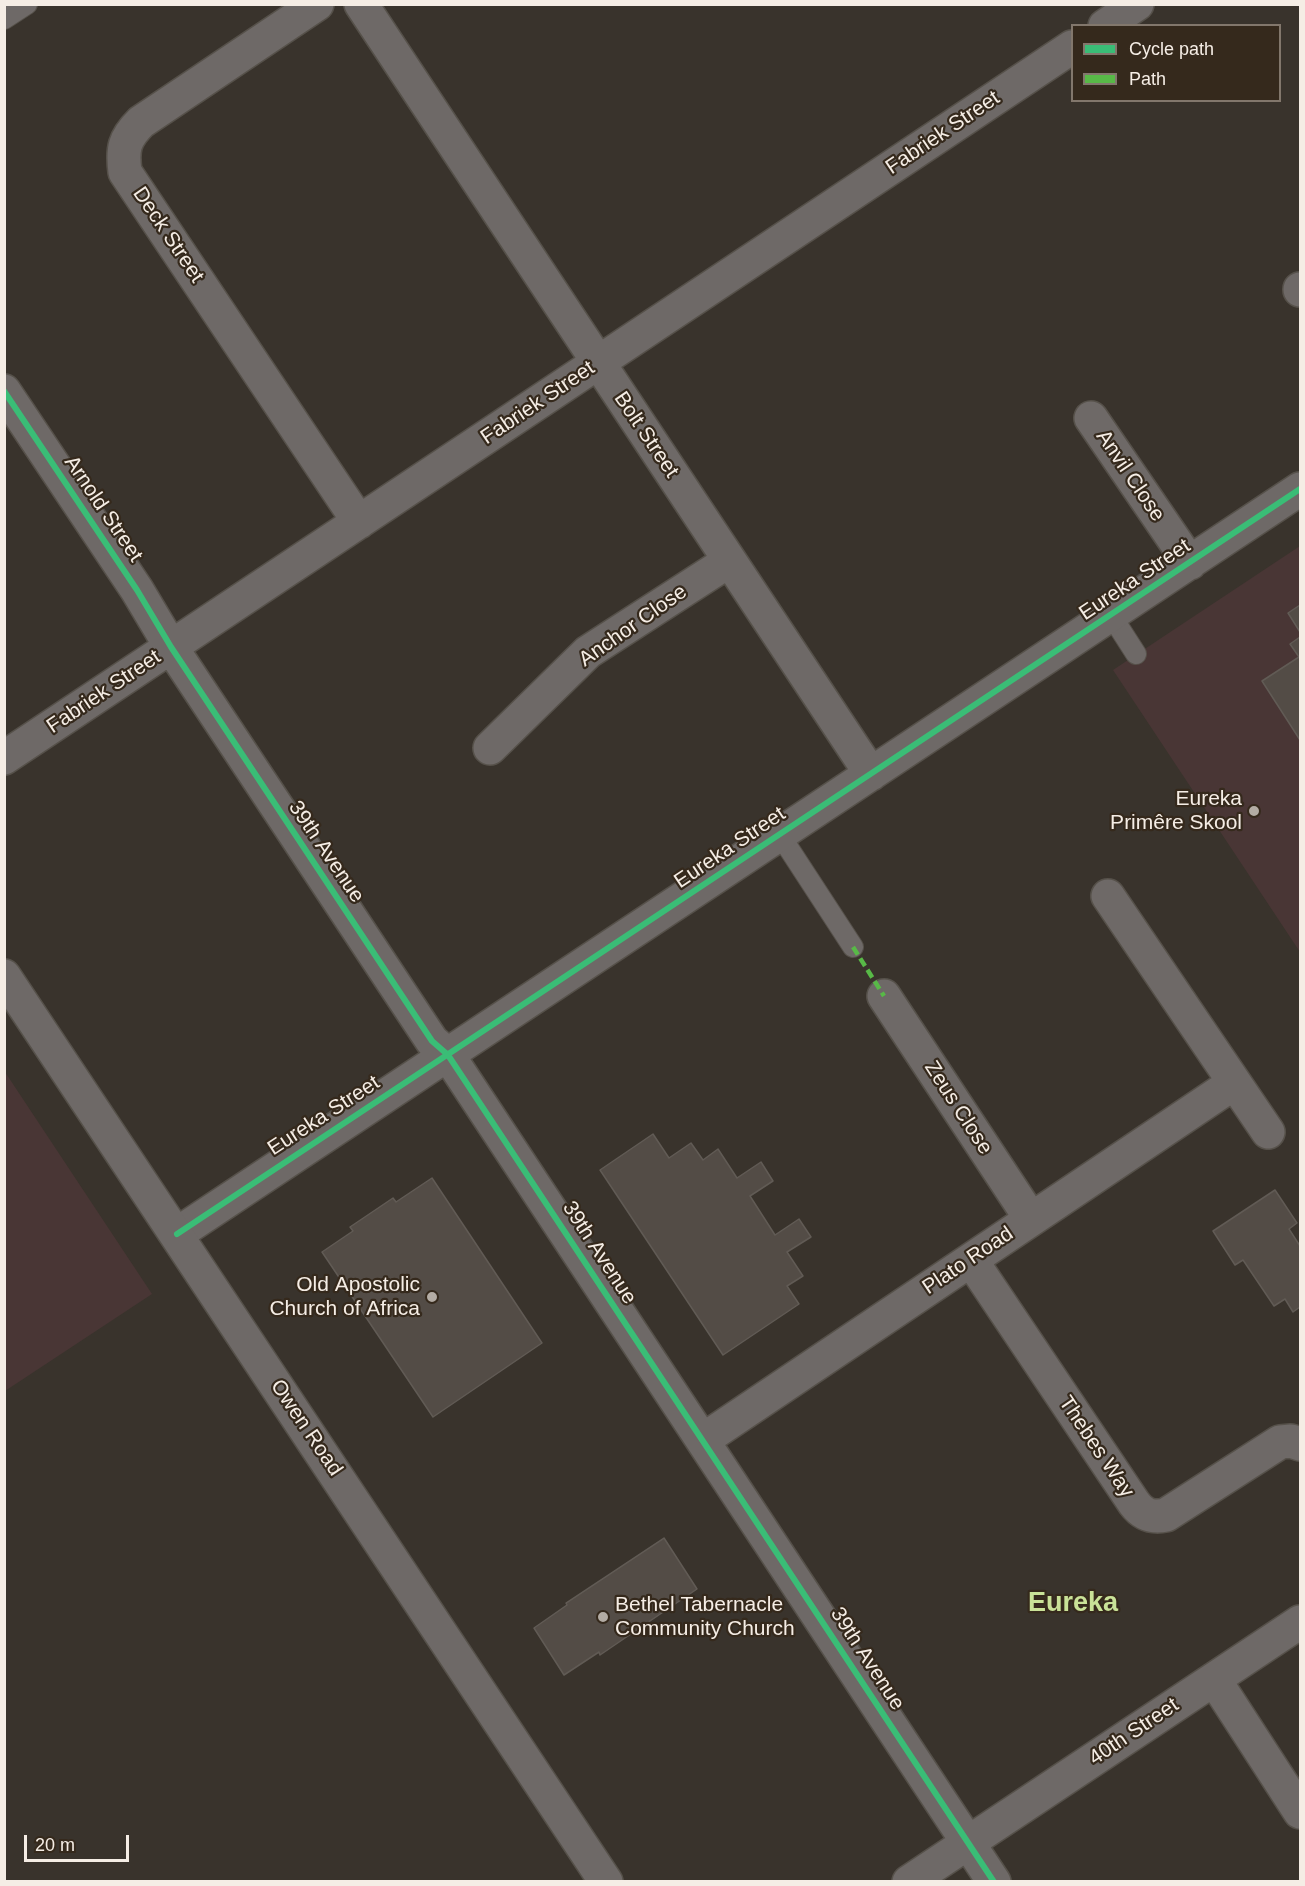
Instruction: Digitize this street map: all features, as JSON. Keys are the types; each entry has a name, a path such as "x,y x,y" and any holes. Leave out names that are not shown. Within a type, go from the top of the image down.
{"street":[{"name":"Deck Street","path":"317,4 141,122 130,132 123,155 125,172 359,522"},
{"name":"Bolt Street","path":"361,4 871,774"},
{"path":"1108,24 1137,4"},
{"name":"Fabriek Street","path":"4,758 1071,48"},
{"name":"Arnold Street","path":"4,391 137,590 171,647"},
{"name":"Anvil Close","path":"1091,418 1190,563"},
{"name":"Eureka Street","path":"177,1234 1300,489"},
{"name":"Anchor Close","path":"490,748 588,652 729,561"},
{"name":"39th Avenue","path":"171,647 432,1041 448,1055 994,1881"},
{"path":"1108,896 1268,1132"},
{"name":"Owen Road","path":"4,976 606,1881"},
{"name":"Zeus Close","path":"884,996 1031,1219"},
{"name":"Plato Road","path":"703,1440 1234,1083"},
{"name":"Thebes Way","path":"971,1260 1134,1503 1144,1514 1166,1515 1280,1442 1291,1441 1300,1444"},
{"name":"40th Street","path":"909,1881 1300,1622"},
{"path":"1215,1679 1300,1812"}],"lane":[{"path":"4,19 27,4"},
{"path":"1111,615 1136,654"},
{"path":"780,835 853,947"}],"shaded area":[{"name":"Eureka Primêre Skool","path":"1300,546 1300,952 1113,670"},
{"path":"5,1072 152,1294 4,1391"}],"building":[{"path":"1300,605 1300,632 1288,613"},
{"path":"1300,637 1300,740 1262,681 1299,657 1290,644"},
{"path":"653,1134 669,1158 691,1143 703,1160 718,1149 737,1178 761,1162 773,1181 750,1196 775,1235 799,1219 811,1237 787,1252 803,1276 787,1286 799,1304 723,1355 600,1170"},
{"name":"Old Apostolic Church of Africa","path":"432,1178 542,1343 433,1417 322,1252 353,1231 350,1227 393,1198 396,1202"},
{"path":"1275,1190 1297,1223 1289,1229 1300,1246 1300,1307 1293,1312 1285,1299 1274,1306 1243,1260 1235,1265 1213,1231"},
{"name":"Bethel Tabernacle Community Church","path":"664,1538 697,1589 600,1655 599,1652 564,1675 534,1628 567,1605 566,1603"}],"marked path":[{"path":"853,947 884,996"}],"cycle path":[{"path":"4,391 432,1041 448,1055 994,1882"},
{"path":"177,1234 1300,489"}],"place":[{"name":"Eureka Primêre Skool","path":"1254,811"},
{"name":"Old Apostolic Church of Africa","path":"432,1297"},
{"name":"Bethel Tabernacle Community Church","path":"603,1617"}],"district":[{"name":"Eureka","path":"1073,1604"}]}
